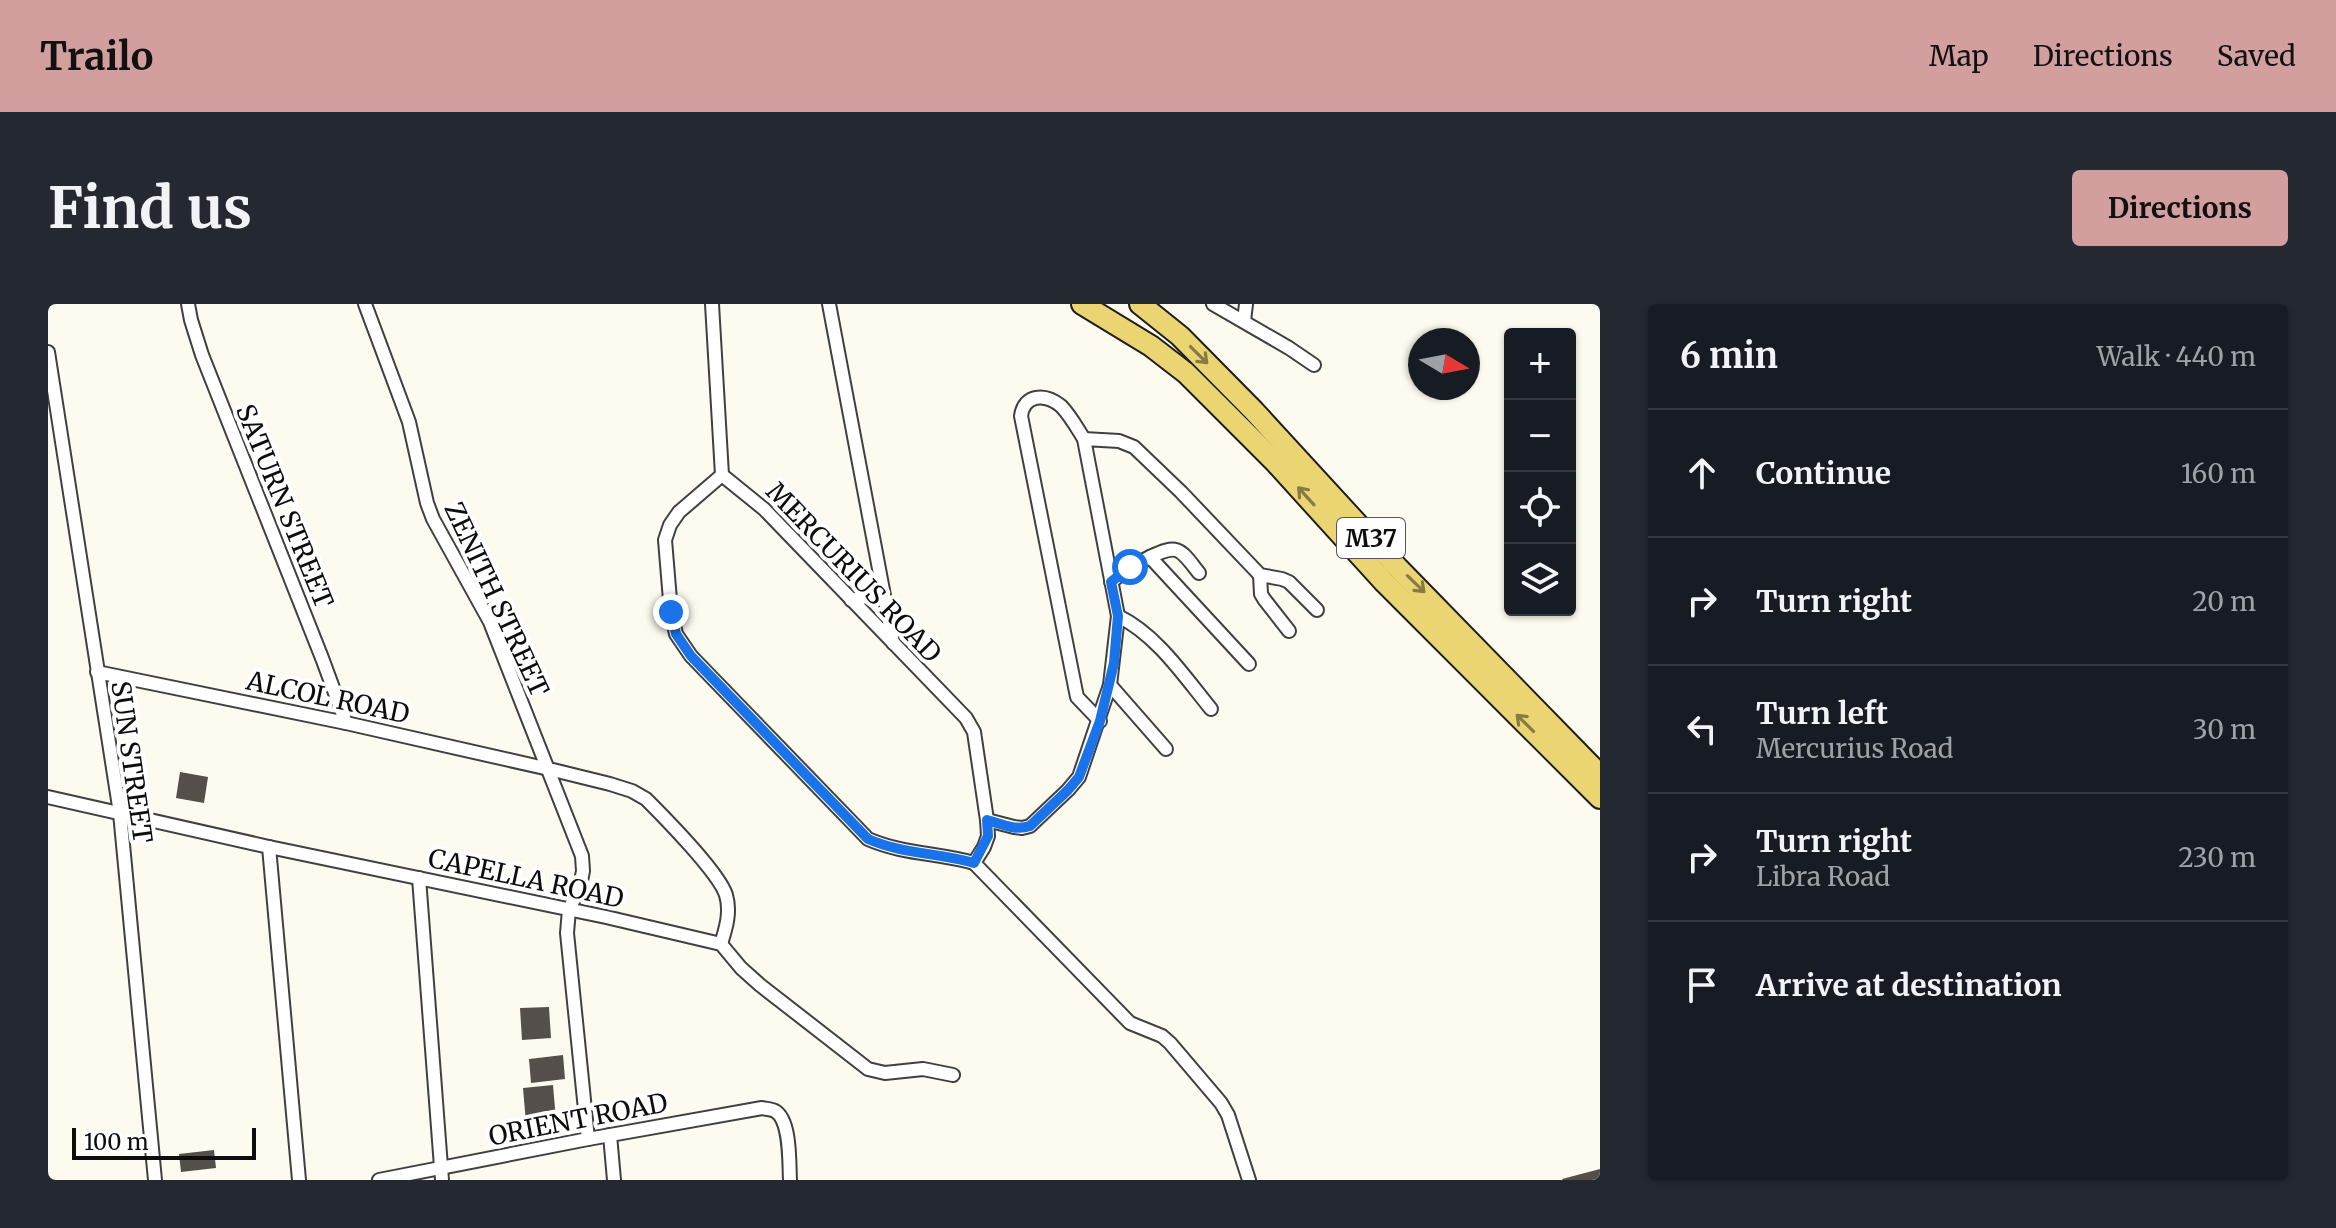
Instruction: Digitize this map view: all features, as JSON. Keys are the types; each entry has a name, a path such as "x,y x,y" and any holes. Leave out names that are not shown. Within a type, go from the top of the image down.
{"main road":[{"name":"M37","path":"1082,304 1151,346 1248,419"},
{"name":"M37","path":"1140,304 1180,336 1248,419 1398,568 1554,740 1600,798"},
{"name":"M37","path":"1554,740 1600,775"}],"street":[{"name":"SATURN STREET","path":"188,304 202,355 346,723"},
{"name":"ZENITH STREET","path":"365,304 409,422 433,519 490,622 582,856 583,871 569,910 567,933 588,1139"},
{"path":"712,304 722,475 679,512 665,540 671,612 676,634 691,656 868,839 895,849 974,863 1130,1023 1162,1036 1170,1043 1228,1115 1249,1180"},
{"path":"829,304 893,643"},
{"path":"1213,304 1314,365"},
{"path":"1244,321 1246,304"},
{"name":"SUN STREET","path":"48,352 120,813 155,1180"},
{"path":"987,820 1022,828 1030,826 1079,777 1100,721 1114,663 1118,616 1084,439 1062,407 1040,398 1028,400 1022,406 1021,416 1077,697 1100,721"},
{"path":"1084,439 1119,441 1134,447 1260,575 1289,582 1317,610"},
{"name":"MERCURIUS ROAD","path":"722,475 764,509 966,718 974,732 988,836 974,863"},
{"path":"1111,582 1130,567 1167,549 1176,548 1199,573"},
{"path":"1150,557 1249,664"},
{"path":"1260,575 1261,594 1289,631"},
{"path":"851,600 866,597 881,588"},
{"path":"1118,616 1148,636 1211,709"},
{"name":"ALCOL ROAD","path":"97,672 346,723 632,791 653,805 720,882 728,906 721,944"},
{"path":"1110,685 1166,749"},
{"name":"CAPELLA ROAD","path":"48,797 721,944"},
{"path":"269,847 299,1180"},
{"path":"419,878 442,1174"},
{"path":"721,944 760,985 868,1069 885,1073 923,1069 953,1075"},
{"name":"ORIENT ROAD","path":"379,1180 442,1174 588,1139 762,1108 775,1111 783,1118 787,1131 790,1180"},
{"path":"610,1135 614,1180"}],"building":[{"path":"180,772 208,777 204,803 176,798"},
{"path":"549,1007 551,1038 522,1040 520,1008"},
{"path":"563,1055 565,1079 531,1083 529,1059"},
{"path":"553,1085 556,1120 526,1123 523,1088"},
{"path":"214,1150 216,1168 181,1172 179,1154"},
{"path":"1600,1169 1600,1180 1562,1179"}],"route":[{"path":"671,612 676,634 691,656 868,839 895,849 974,863 988,836 987,820 1014,827 1030,826 1079,777 1100,721 1114,663 1118,616 1111,582 1130,567"}]}
